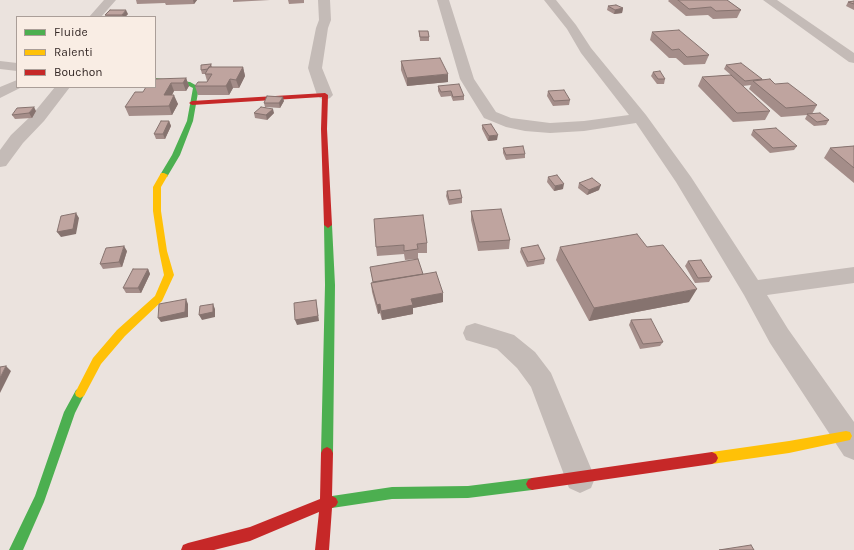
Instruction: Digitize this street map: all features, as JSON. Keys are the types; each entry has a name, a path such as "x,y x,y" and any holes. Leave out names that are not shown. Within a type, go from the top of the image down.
{"street":[{"path":"96,16 110,0"},
{"path":"322,550 326,503 330,285 324,129 325,95 315,68 322,28 325,20 324,0"},
{"path":"443,0 467,79 490,115 506,122 525,126 550,128 584,126 640,118"},
{"path":"188,550 250,534 326,503 392,493 468,492 580,478 789,447 850,441 779,336 752,289 685,181 640,118 586,50 572,28 550,0"},
{"path":"769,0 854,59"},
{"path":"0,65 16,67"},
{"path":"16,550 40,498 70,412 97,361 121,333 159,298 169,275 163,251 157,210 157,187 178,148 190,121 196,87 190,84 156,80"},
{"path":"0,93 16,85"},
{"path":"0,162 17,139 38,118 62,88"},
{"path":"192,103 325,95"},
{"path":"752,289 854,275"},
{"path":"475,333 505,342 526,360 542,380 580,478"}],"building":[{"path":"678,0 727,0 741,10 716,11 711,7 689,9"},
{"path":"616,5 623,8 615,10 608,6"},
{"path":"110,10 126,10 122,15 105,15"},
{"path":"679,30 709,55 687,57 679,49 672,50 652,32"},
{"path":"419,31 428,31 429,37 420,37"},
{"path":"440,58 448,74 407,78 401,61"},
{"path":"741,63 762,79 745,81 726,65"},
{"path":"211,64 208,69 201,70 201,65"},
{"path":"209,67 243,67 236,80 230,79 226,86 195,86 198,82 207,82 212,74 205,74"},
{"path":"660,71 665,79 658,79 653,72"},
{"path":"731,75 770,111 737,113 702,77"},
{"path":"186,78 183,83 171,83 164,95 174,95 169,106 125,107 135,92 143,92 145,88 156,88 156,79"},
{"path":"770,79 775,84 788,83 817,105 786,108 753,81"},
{"path":"459,84 464,96 453,97 451,91 441,92 438,86"},
{"path":"564,90 570,100 554,101 548,91"},
{"path":"267,96 283,97 279,103 264,103"},
{"path":"34,107 29,113 12,115 17,108"},
{"path":"261,107 273,109 266,115 254,113"},
{"path":"820,113 829,120 817,122 807,114"},
{"path":"161,121 169,121 163,134 154,134"},
{"path":"491,124 498,135 489,136 482,125"},
{"path":"776,128 797,146 773,148 753,130"},
{"path":"523,146 525,154 506,155 503,148"},
{"path":"854,146 854,168 830,148"},
{"path":"557,175 564,184 555,186 548,177"},
{"path":"592,178 601,185 589,190 579,183"},
{"path":"460,190 462,198 449,200 447,191"},
{"path":"501,209 510,240 479,242 471,211"},
{"path":"76,213 73,229 57,232 61,216"},
{"path":"423,215 427,243 417,244 418,249 404,251 404,245 376,247 374,219"},
{"path":"637,234 647,247 663,245 697,289 594,308 560,247"},
{"path":"538,245 545,259 528,262 521,248"},
{"path":"124,246 119,262 100,264 106,248"},
{"path":"418,259 423,274 373,282 370,267"},
{"path":"701,260 712,277 698,278 688,261"},
{"path":"133,269 148,269 138,288 123,288"},
{"path":"436,272 443,293 411,299 413,305 381,311 380,304 377,305 371,283"},
{"path":"186,299 185,312 158,318 159,304"},
{"path":"316,300 318,316 295,320 294,303"},
{"path":"213,304 213,312 199,315 200,306"},
{"path":"651,319 663,342 643,344 631,320"},
{"path":"6,366 0,378 0,367"},
{"path":"751,545 754,550 719,550"}],"traffic: fast":[{"path":"156,80 190,84 196,87 190,121 176,155 164,175"},
{"path":"327,453 330,285 328,225"},
{"path":"16,550 40,498 70,412 80,393"},
{"path":"332,502 392,493 468,492 532,484"}],"traffic: slow":[{"path":"80,393 97,361 121,333 159,298 169,275 163,251 157,211 157,187 164,175"},
{"path":"712,458 789,447 846,436"}],"traffic: jam":[{"path":"192,103 325,95 324,129 328,225"},
{"path":"322,550 326,503 327,453"},
{"path":"532,484 712,458"},
{"path":"188,550 250,534 326,503 332,502"}]}
